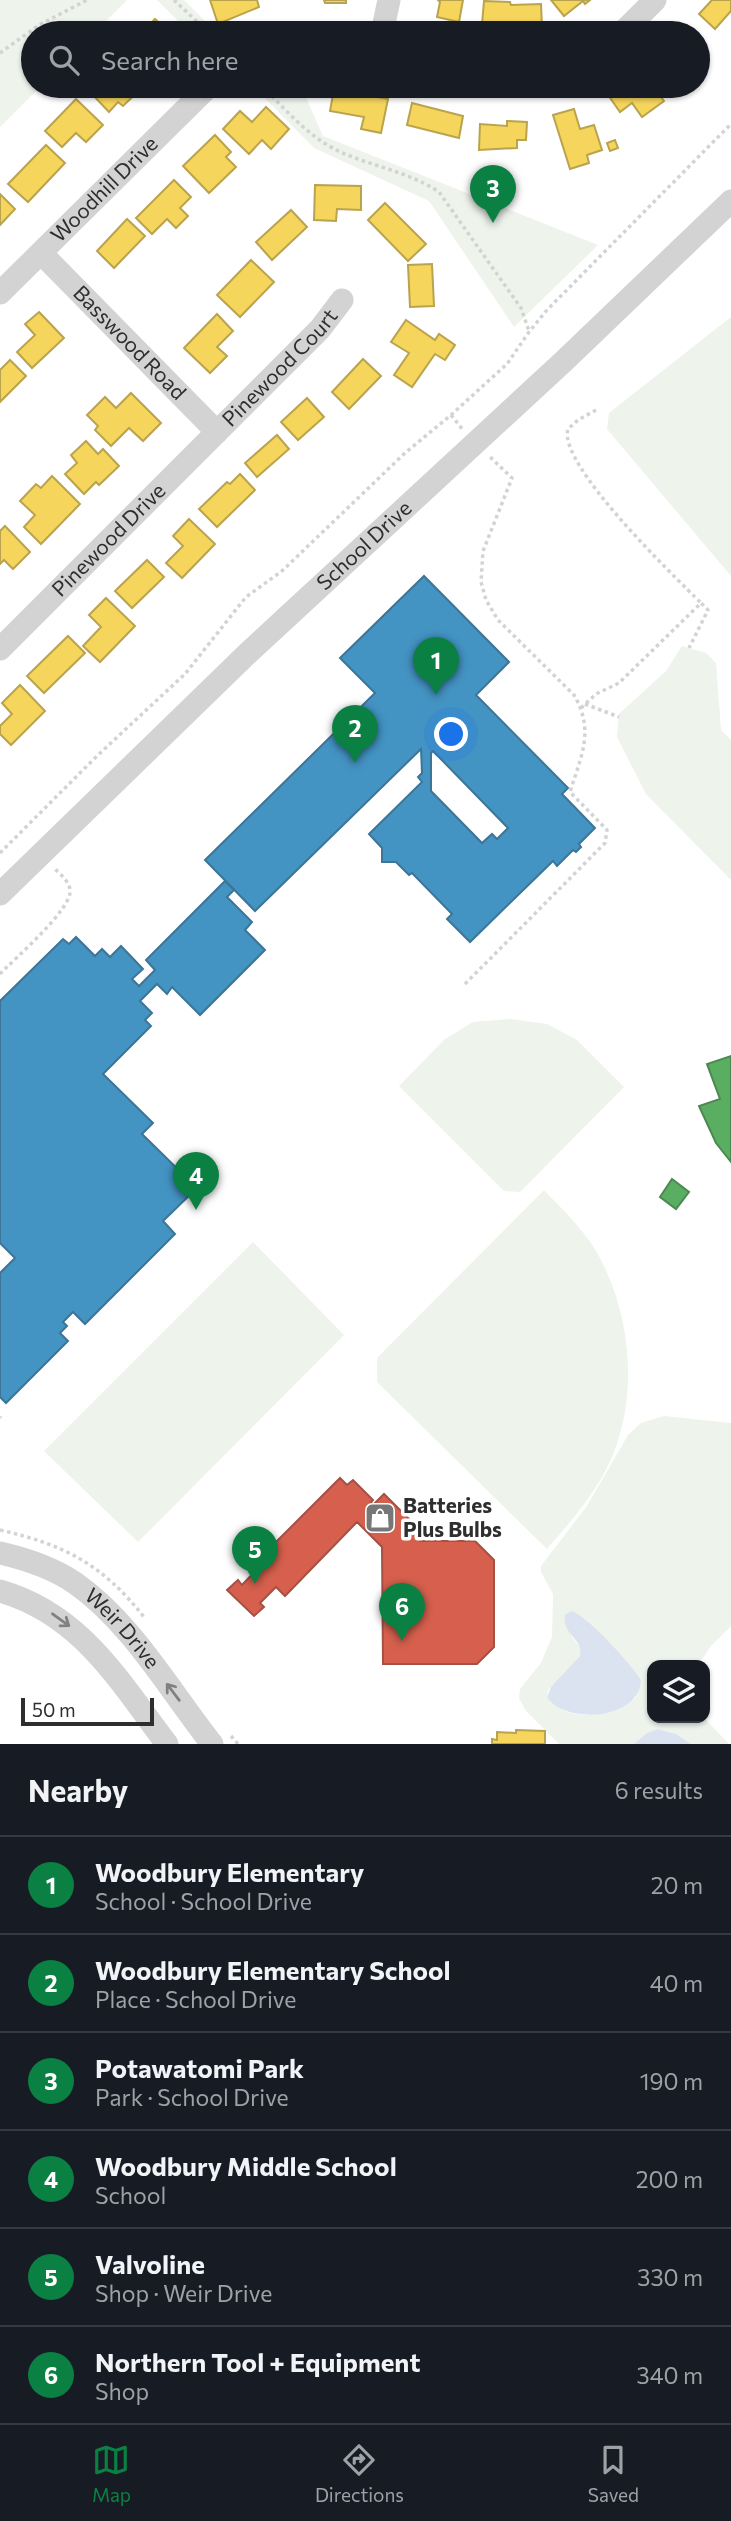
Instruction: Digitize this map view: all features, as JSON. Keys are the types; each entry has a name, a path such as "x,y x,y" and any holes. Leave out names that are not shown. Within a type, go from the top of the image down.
{"street":[{"path":"385,21 389,0"},
{"path":"634,21 655,0"},
{"name":"Woodhill Drive","path":"0,293 197,98"},
{"name":"School Drive","path":"0,894 247,654 564,361 731,201"},
{"name":"Basswood Road","path":"41,253 217,432"},
{"name":"Pinewood Court","path":"217,432 320,329 342,300"},
{"name":"Pinewood Drive","path":"0,649 217,432"},
{"name":"Weir Drive","path":"0,1553 42,1565 74,1583 98,1601 144,1654 212,1744"},
{"name":"Weir Drive","path":"0,1591 24,1598 51,1612 81,1635 167,1744"}],"path":[{"path":"47,21 87,0"},
{"path":"174,0 196,21"},
{"path":"0,53 21,38"},
{"path":"274,98 318,139 342,153 426,184 439,192 521,308 529,331"},
{"path":"0,853 98,755 186,674 246,597 282,571 405,453 507,364 529,331 731,124"},
{"path":"596,410 568,429 567,439 592,484 613,511 708,610 689,648"},
{"path":"451,415 512,478 483,551 481,582 486,600 498,620 583,706 586,738 570,792 607,830 605,843 465,984"},
{"path":"583,706 596,694 620,683 701,603"},
{"path":"583,706 619,717"},
{"path":"0,974 54,920 70,896 67,882 19,833"}],"shaded area":[{"path":"0,0 127,0 106,21 21,21 21,98 29,98 0,127"},
{"path":"157,0 184,0 205,21 178,21"},
{"path":"265,98 306,98 323,136 598,245 514,327 429,201 314,148"},
{"path":"731,317 731,576 607,429 609,413"},
{"path":"682,646 706,653 716,663 721,730 731,740 731,880 646,794 617,737 619,714 666,671"},
{"path":"511,1019 547,1024 577,1040 624,1087 520,1192 504,1191 399,1086 445,1039 473,1022"},
{"path":"544,1190 584,1234 609,1277 625,1333 628,1363 623,1423 614,1451 590,1496 547,1549 377,1382 377,1358"},
{"path":"253,1242 344,1335 138,1542 44,1451"},
{"path":"664,1416 731,1423 731,1626 701,1660 647,1660 647,1723 709,1723 729,1744 691,1744 676,1734 659,1729 647,1733 634,1744 559,1744 526,1711 519,1698 520,1689 541,1663 552,1637 553,1594 541,1572 541,1566 587,1506 628,1435 641,1423","holes":["584,1618 641,1680 636,1697 622,1707 603,1713 573,1714 563,1710 547,1697 548,1690 579,1660 581,1648 571,1636"]},
{"path":"571,1611 597,1630 641,1680 637,1693 628,1703 616,1710 600,1714 569,1712 556,1706 547,1697 551,1687 580,1656 579,1645 565,1622 565,1615"},
{"path":"658,1729 676,1734 691,1744 634,1744 647,1733"}],"building: Homes":[{"path":"210,0 257,0 259,7 225,21 217,21"},
{"path":"324,0 346,0 346,3 325,3"},
{"path":"438,0 463,0 459,21 437,17 440,2"},
{"path":"551,0 590,0 585,4 583,1 564,16"},
{"path":"712,0 731,0 731,11 715,29 710,21 699,14"},
{"path":"484,1 510,2 511,5 541,4 542,21 482,21"},
{"path":"96,98 131,98 123,106 118,102 109,112"},
{"path":"332,98 388,99 381,133 361,129 364,117 330,111"},
{"path":"610,98 662,98 664,101 642,117 632,103 620,112"},
{"path":"76,99 103,125 86,142 76,133 62,147 45,131"},
{"path":"412,103 463,116 459,138 407,125"},
{"path":"266,107 289,129 271,149 262,140 249,154 223,129 240,111 252,122"},
{"path":"574,109 580,129 594,125 602,150 587,155 589,163 570,169 553,115"},
{"path":"507,121 527,122 526,140 517,140 517,148 479,150 480,124 507,126"},
{"path":"215,135 231,152 226,157 236,167 209,193 183,166"},
{"path":"615,140 618,148 610,151 607,143"},
{"path":"46,145 65,163 28,202 8,184"},
{"path":"174,180 191,197 180,208 188,216 176,228 167,219 152,234 136,218"},
{"path":"315,185 361,186 361,210 337,209 336,221 314,220"},
{"path":"0,194 15,209 0,225"},
{"path":"385,203 426,244 408,261 368,220"},
{"path":"291,210 307,227 272,260 256,242"},
{"path":"127,219 145,236 114,268 97,251"},
{"path":"251,260 274,282 240,317 217,295"},
{"path":"432,264 434,306 410,307 408,265"},
{"path":"39,312 64,338 32,368 17,352 35,335 25,324"},
{"path":"217,314 233,331 217,347 227,356 210,373 184,348"},
{"path":"406,320 435,340 439,334 455,345 445,360 435,354 412,387 394,375 409,353 391,342"},
{"path":"363,359 381,376 349,409 332,392"},
{"path":"10,360 26,376 0,402 0,370"},
{"path":"131,393 161,423 143,441 129,428 111,446 95,430 98,426 87,415 105,397 116,408"},
{"path":"307,398 324,417 298,440 281,422"},
{"path":"277,435 289,449 257,477 245,463"},
{"path":"86,441 98,454 103,449 119,466 99,485 96,482 84,494 65,474 77,463 71,455"},
{"path":"240,474 255,490 217,527 199,509 227,482 230,484"},
{"path":"52,476 80,504 41,544 24,527 35,515 20,501 36,484 41,488"},
{"path":"189,519 215,544 182,578 166,563 183,546 173,536"},
{"path":"5,526 30,552 13,569 4,560 0,564 0,531"},
{"path":"147,560 164,577 132,608 115,591"},
{"path":"106,598 135,626 100,662 83,646 101,627 89,615"},
{"path":"68,636 85,653 44,693 27,676"},
{"path":"20,685 45,711 11,745 0,734 0,726 12,714 2,703"},
{"path":"516,1730 545,1731 545,1744 492,1744 492,1739 497,1740 497,1732 516,1733"}],"building: Shops":[{"path":"340,1478 347,1485 353,1480 373,1500 373,1505 384,1494 420,1530 420,1541 475,1541 494,1560 494,1647 477,1664 383,1664 382,1547 357,1522 285,1596 276,1587 260,1603 264,1607 254,1616 227,1590 238,1580 242,1585 259,1567 255,1563"}],"building: Schools":[{"path":"424,576 509,662 476,695 568,788 562,794 595,828 579,844 581,847 576,852 573,850 557,866 553,861 470,942 447,919 452,914 412,873 409,875 396,862 382,862 382,848 369,834 422,782 418,777 422,773 421,749 255,911 205,860 375,693 340,658","holes":["433,751 508,828 497,839 492,834 482,843 431,791 431,753"]},
{"path":"225,881 234,890 227,897 252,922 245,930 265,950 200,1015 172,987 167,994 157,984 140,1001 152,1013 145,1020 151,1026 103,1074 153,1123 142,1134 197,1188 163,1221 175,1234 85,1324 73,1312 63,1322 67,1326 60,1333 68,1341 6,1403 0,1397 0,1273 15,1258 0,1243 0,1001 63,939 69,944 76,937 95,956 102,949 110,957 121,946 143,969 132,979 139,986 155,970 146,960"}],"building: Public":[{"path":"731,1056 731,1162 716,1143 699,1106 720,1099 707,1064"},
{"path":"672,1179 689,1192 676,1209 660,1197"}],"place":[{"name":"Potawatomi Park","path":"493,223"},
{"name":"Woodbury Elementary","path":"436,695"},
{"name":"Woodbury Elementary School","path":"355,763"},
{"name":"Woodbury Middle School","path":"196,1210"},
{"name":"Batteries Plus Bulbs","path":"380,1518"},
{"name":"Valvoline","path":"255,1584"},
{"name":"Northern Tool + Equipment","path":"402,1641"}]}
